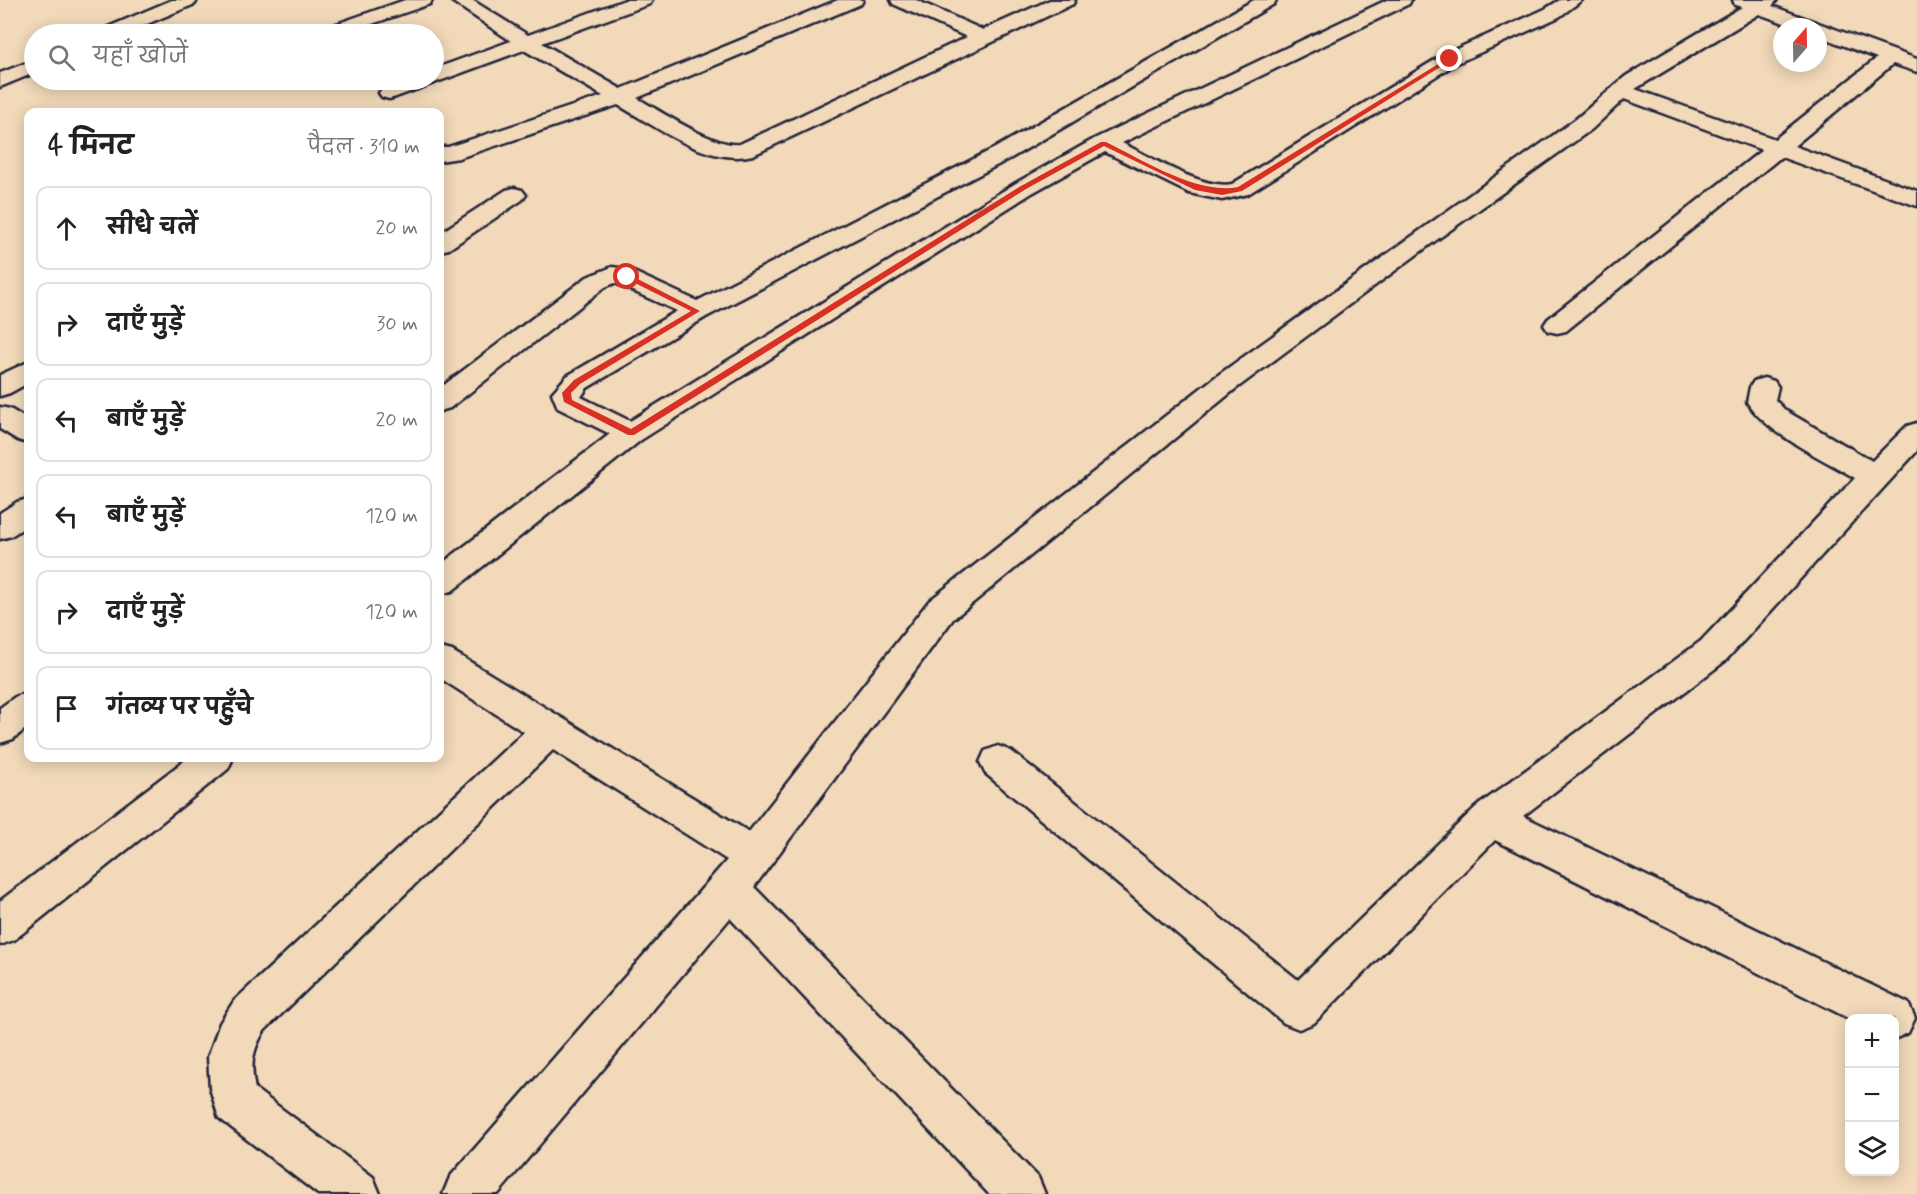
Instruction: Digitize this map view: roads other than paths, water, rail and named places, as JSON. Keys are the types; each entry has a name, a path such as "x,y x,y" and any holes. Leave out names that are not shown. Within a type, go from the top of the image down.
{"street":[{"path":"132,24 188,0"},
{"path":"355,24 423,0"},
{"path":"459,0 525,42 708,146 732,152 745,150 1066,0"},
{"path":"444,72 643,0"},
{"path":"444,154 620,97 854,0"},
{"path":"900,0 984,37"},
{"path":"631,433 568,402 566,393 577,382 696,311 1003,153 1267,0"},
{"path":"444,579 631,433 1024,188 1104,143 1402,0"},
{"path":"1104,143 1197,188 1222,193 1240,189 1450,59 1552,13 1573,0"},
{"path":"467,1194 742,872 941,610 1224,384 1584,124 1632,80 1755,2 1792,18"},
{"path":"1827,32 1917,66"},
{"path":"1557,325 1891,56"},
{"path":"0,81 24,70"},
{"path":"389,93 397,90"},
{"path":"1622,91 1917,199"},
{"path":"444,240 514,195"},
{"path":"444,399 596,282 612,275 627,277 696,311"},
{"path":"0,387 24,373"},
{"path":"1764,387 1761,402 1776,418 1875,476"},
{"path":"0,416 24,431"},
{"path":"998,762 1299,1008 1490,819 1713,651 1917,433"},
{"path":"0,528 24,513"},
{"path":"444,663 551,729 742,872 1020,1194"},
{"path":"0,728 24,710"},
{"path":"356,1194 235,1102 227,1067 232,1041 249,1016 551,729"},
{"path":"0,926 210,762"},
{"path":"1490,819 1884,1014"},
{"path":"1899,1021 1917,1030"}]}
